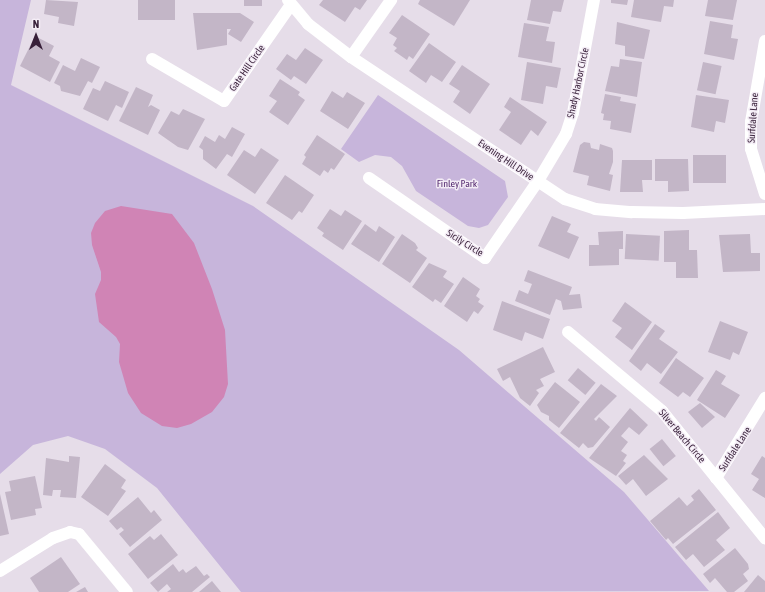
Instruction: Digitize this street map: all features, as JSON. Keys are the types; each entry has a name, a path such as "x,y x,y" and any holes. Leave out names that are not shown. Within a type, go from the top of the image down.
{"street":[{"path":"351,57 391,0"},
{"name":"Shady Harbor Circle","path":"538,182 566,134 573,113 594,0"},
{"name":"Evening Hill Drive","path":"289,3 308,24 351,57 565,199 595,209 683,213 765,210"},
{"name":"Gate Hill Circle","path":"152,59 224,101 289,3"},
{"name":"Surfdale Lane","path":"765,41 763,62 751,122 751,149 765,194"},
{"name":"Sicily Circle","path":"370,178 485,258 538,182"},
{"name":"Silver Beach Circle","path":"568,332 662,411 765,538"},
{"name":"Surfdale Lane","path":"716,478 765,398"},
{"path":"0,571 53,538 70,532 79,534 128,592"}],"green space":[{"path":"0,0 31,0 11,85 253,206 459,350 624,492 709,591 241,592 157,488 105,449 68,436 33,445 0,474"},
{"name":"Finley Park","path":"378,95 505,181 508,197 488,225 479,228 468,226 416,191 402,166 391,157 375,155 359,162 341,149"}],"shaded area":[{"path":"121,206 172,214 194,243 212,289 225,330 228,384 224,397 212,412 191,424 177,428 162,426 141,413 128,393 119,362 120,344 116,337 99,322 95,294 101,280 101,272 92,245 91,233 95,223 105,211"}],"building":[{"path":"46,0 78,2 74,26 58,23 59,17 44,14"},
{"path":"138,0 175,0 175,20 138,20"},
{"path":"244,0 262,0 262,6 244,6"},
{"path":"323,0 367,0 360,10 355,7 345,22 319,5"},
{"path":"420,0 470,0 454,26 418,4"},
{"path":"531,0 564,0 561,12 553,11 550,24 527,20"},
{"path":"611,0 628,0 627,5 611,3"},
{"path":"634,0 674,0 673,7 664,6 661,22 631,17"},
{"path":"708,0 737,0 733,20 705,16"},
{"path":"193,13 240,13 254,22 241,42 228,34 231,29 227,29 227,45 197,50"},
{"path":"402,15 430,34 413,59 409,56 407,60 394,51 397,48 393,45 397,38 389,33"},
{"path":"710,21 733,25 731,38 738,39 734,60 704,54"},
{"path":"617,22 650,30 644,59 625,56 625,46 615,44"},
{"path":"524,23 549,27 546,41 555,42 552,63 518,57"},
{"path":"35,36 54,46 49,56 60,62 50,82 20,66"},
{"path":"429,43 456,62 442,82 431,75 426,83 409,71"},
{"path":"305,48 323,60 306,84 294,76 291,80 276,69 287,54 296,60"},
{"path":"81,58 100,67 92,83 88,81 80,96 61,91 60,86 54,83 63,65 75,71"},
{"path":"620,59 642,62 637,97 605,91 611,66 619,67"},
{"path":"527,62 561,68 557,88 546,86 543,104 521,100"},
{"path":"703,62 722,66 716,94 697,90"},
{"path":"462,65 490,84 470,114 453,102 460,91 449,84"},
{"path":"280,79 300,92 298,95 305,100 288,125 269,112 277,101 269,96"},
{"path":"105,81 129,92 122,108 116,105 108,121 83,109 93,88 100,91"},
{"path":"136,87 153,95 148,107 151,105 160,110 148,135 119,121"},
{"path":"332,91 343,98 347,92 365,103 348,129 320,111"},
{"path":"605,94 621,97 620,101 636,104 631,133 610,129 611,121 603,120 604,114 601,113"},
{"path":"696,95 729,100 725,123 716,121 714,132 691,127"},
{"path":"510,97 547,122 538,136 531,130 521,145 499,130 511,112 504,107"},
{"path":"183,109 205,119 188,150 178,147 158,133 171,111 179,115"},
{"path":"232,127 245,134 232,157 227,154 216,169 203,159 203,150 199,147 205,136 215,142 219,135 225,139"},
{"path":"317,135 345,154 334,170 331,168 328,173 324,170 320,176 302,164 306,157 304,155"},
{"path":"584,142 590,143 591,148 599,150 600,144 612,148 613,162 609,174 613,175 610,191 587,185 589,176 573,172 580,145"},
{"path":"261,148 279,160 255,194 227,175 244,150 255,157"},
{"path":"693,155 726,155 726,183 693,183"},
{"path":"655,159 688,159 689,191 668,192 668,181 655,181"},
{"path":"622,160 652,160 652,180 642,180 643,192 620,192"},
{"path":"285,175 314,195 302,213 299,211 292,220 266,203"},
{"path":"330,209 341,216 345,210 362,221 343,250 322,236 324,233 317,228"},
{"path":"552,216 571,224 567,232 579,237 569,259 538,246"},
{"path":"365,224 376,232 379,226 395,237 379,262 351,244"},
{"path":"689,230 689,250 697,250 698,278 676,278 676,262 664,262 664,231"},
{"path":"623,231 623,249 619,249 619,265 589,266 589,245 599,245 598,232"},
{"path":"402,234 415,243 418,248 416,250 427,258 410,283 382,264"},
{"path":"626,234 660,236 659,261 625,259"},
{"path":"750,234 751,253 760,253 760,271 723,272 719,235"},
{"path":"429,263 447,271 443,277 454,284 441,303 435,299 433,302 412,287"},
{"path":"528,270 572,287 569,295 580,294 582,308 563,310 561,301 556,299 550,315 515,301 519,290 528,294 532,284 524,281"},
{"path":"463,277 480,289 476,296 480,299 478,302 484,306 478,314 474,311 467,322 444,306"},
{"path":"502,301 550,319 543,339 525,332 522,341 493,330"},
{"path":"625,302 652,322 632,350 615,337 622,328 612,321"},
{"path":"720,321 748,332 739,355 733,352 730,360 708,352"},
{"path":"655,324 665,331 659,339 678,352 661,374 647,363 641,371 629,361"},
{"path":"543,347 555,372 540,379 544,386 536,390 539,393 530,406 520,398 510,377 503,381 497,369"},
{"path":"676,358 704,378 690,397 683,392 678,397 659,383"},
{"path":"578,368 596,383 585,395 568,380"},
{"path":"716,370 726,376 721,384 740,395 725,418 697,400"},
{"path":"555,382 580,402 559,428 549,420 549,416 541,412 537,405"},
{"path":"601,384 617,396 594,419 596,421 599,417 610,427 593,447 588,448 583,443 579,448 560,433"},
{"path":"700,403 715,417 702,428 688,412"},
{"path":"630,408 648,425 639,435 629,427 621,436 628,442 621,451 627,455 623,461 626,463 616,476 589,458"},
{"path":"662,439 676,456 663,466 650,449"},
{"path":"644,455 668,479 646,496 633,479 626,485 618,476"},
{"path":"69,456 80,457 76,498 60,497 61,490 53,490 52,496 43,495 46,458 69,462"},
{"path":"762,456 765,458 765,498 752,490 759,479 751,474"},
{"path":"105,464 126,480 121,488 126,491 108,516 81,497"},
{"path":"35,476 42,508 35,509 36,515 11,520 5,492 11,491 9,481"},
{"path":"699,489 716,510 673,544 668,538 666,540 650,521 679,497 687,506 694,500 691,496"},
{"path":"0,494 9,534 0,536"},
{"path":"138,497 151,513 154,510 162,520 130,547 119,534 124,530 121,527 117,530 109,521"},
{"path":"718,512 730,528 716,540 725,550 704,567 693,554 686,560 675,547"},
{"path":"161,534 178,555 148,579 128,554 150,536 154,540"},
{"path":"735,548 748,564 749,569 743,574 748,581 734,592 727,592 715,578 710,583 703,574"},
{"path":"61,557 80,584 68,592 39,592 30,578"},
{"path":"173,564 179,572 183,569 186,573 196,566 204,576 207,574 210,577 192,592 167,592 171,589 167,584 158,592 150,583"},
{"path":"758,575 765,581 765,592 744,592"},
{"path":"212,581 221,592 199,592"},
{"path":"85,587 88,592 76,592"}]}
